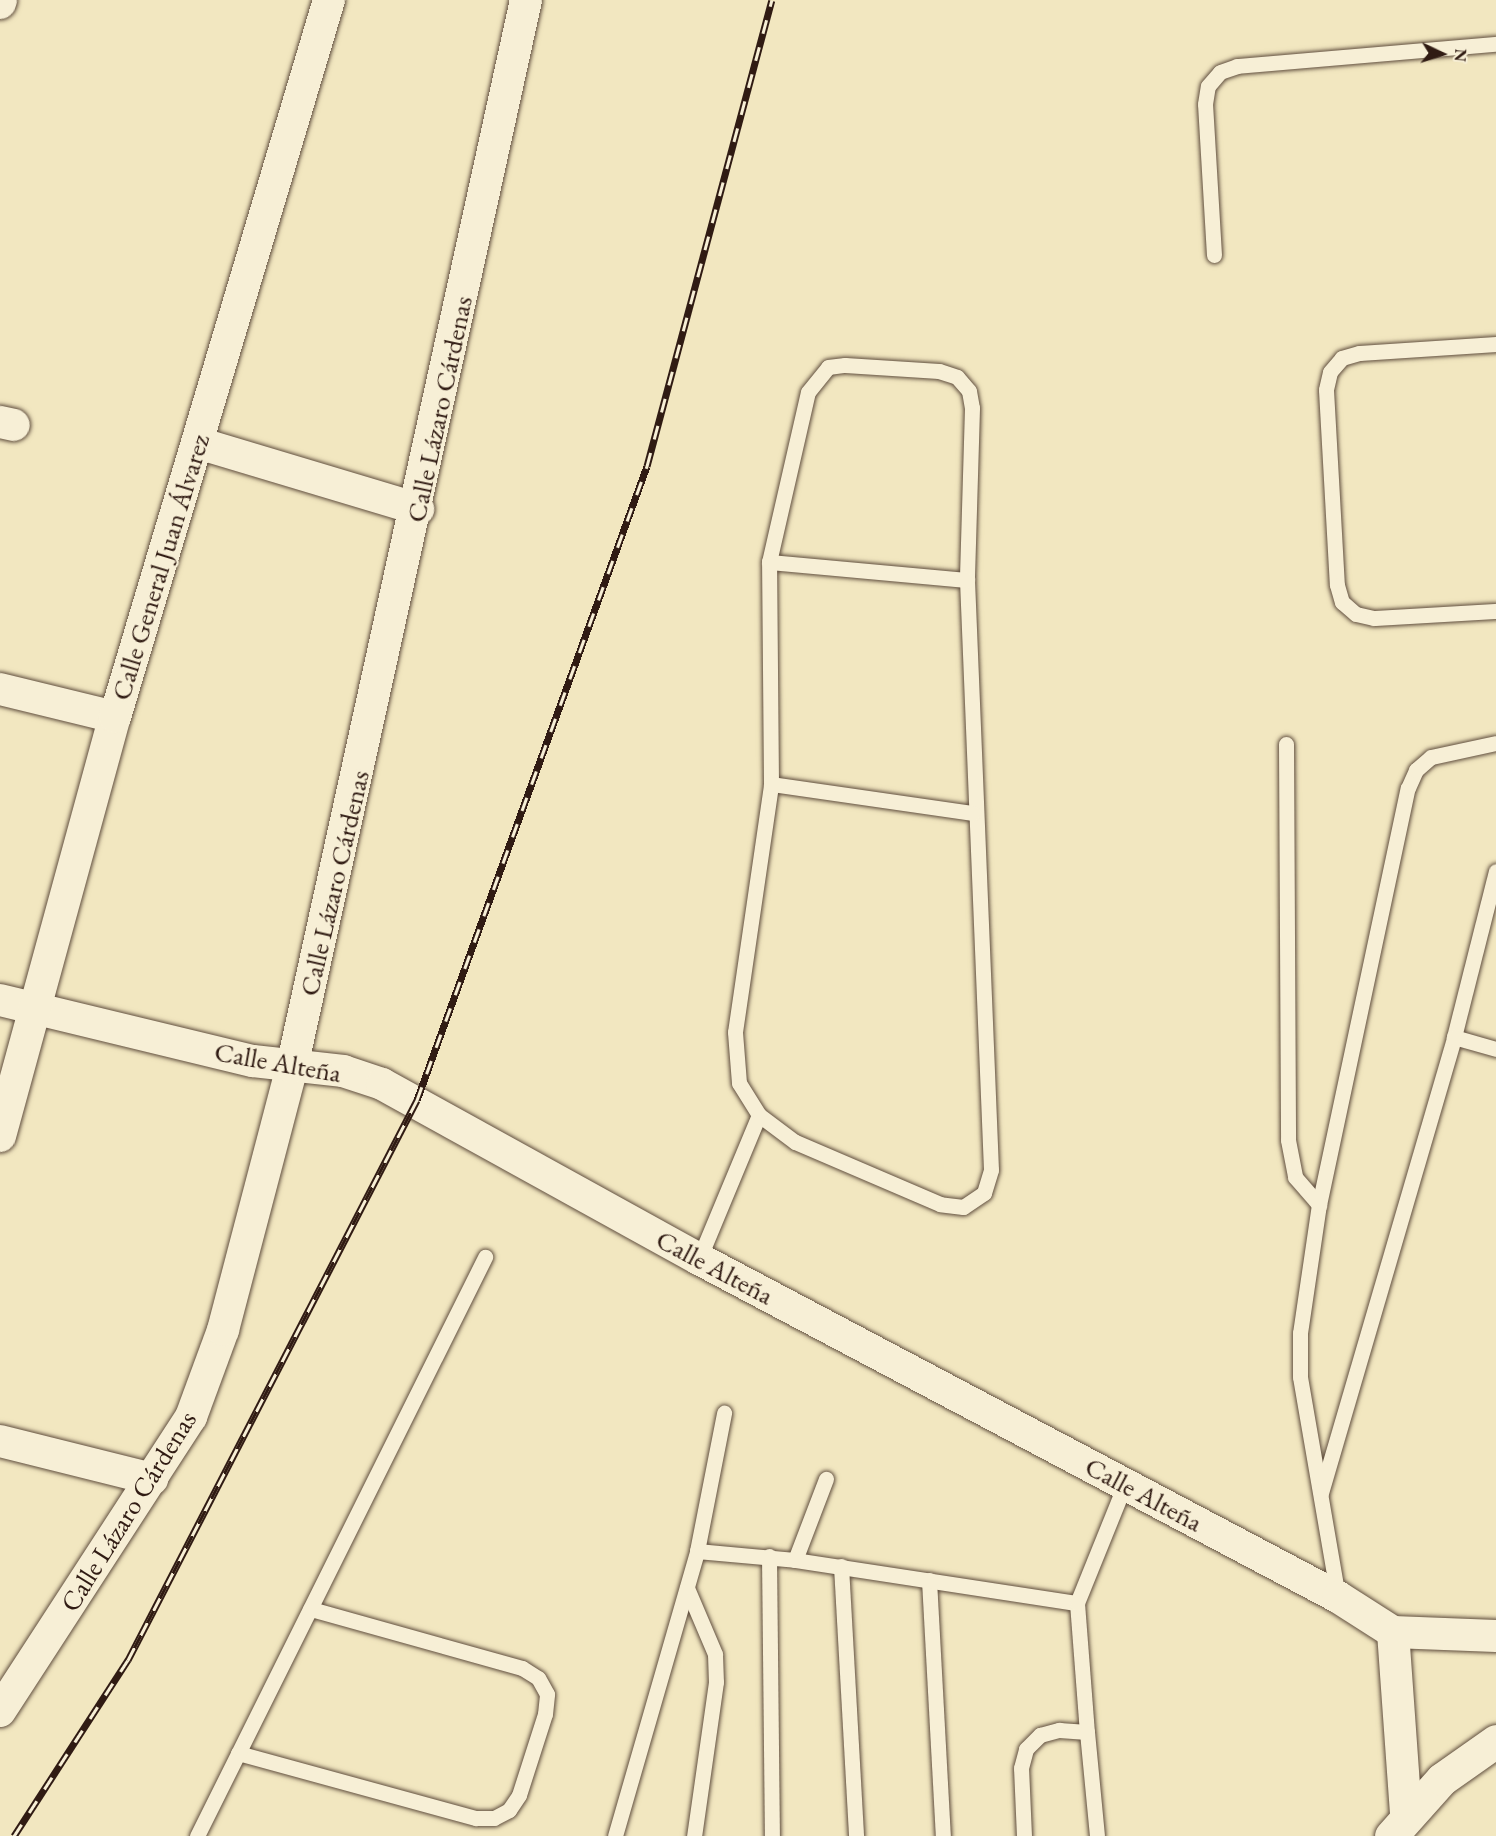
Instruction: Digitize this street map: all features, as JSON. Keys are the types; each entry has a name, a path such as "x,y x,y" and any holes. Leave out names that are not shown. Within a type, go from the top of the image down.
{"main road":[{"path":"1399,1825 1469,1757 1496,1741"}],"street":[{"name":"Calle General Juan Álvarez","path":"0,1136 115,717 329,0"},
{"name":"Calle Lázaro Cárdenas","path":"0,1711 191,1417 223,1330 292,1067 418,509 526,0"},
{"path":"198,443 418,509"},
{"path":"0,688 115,717"},
{"name":"Calle Alteña","path":"0,1000 292,1067 343,1071 399,1092 699,1259 1338,1597 1393,1632"},
{"path":"0,1441 152,1479"},
{"path":"1399,1825 1393,1632 1496,1636"}],"lane":[{"path":"1214,255 1205,104 1208,86 1220,72 1237,66 1496,44"},
{"path":"1496,345 1359,353 1336,365 1326,390 1342,602 1356,614 1374,618 1496,611"},
{"path":"845,365 939,371 957,377 969,391 972,408 967,580 973,813 991,1170 984,1193 963,1207 940,1204 795,1142 759,1115 739,1083 735,1032 771,784 769,562 815,377 845,365"},
{"path":"769,562 967,580"},
{"path":"1338,1597 1300,1377 1300,1333 1319,1204 1408,788 1416,770 1431,757 1496,743"},
{"path":"1286,744 1288,1140 1295,1177 1319,1204"},
{"path":"771,784 973,813"},
{"path":"1321,1496 1454,1037 1491,924 1496,871"},
{"path":"1454,1037 1496,1049"},
{"path":"699,1259 759,1115"},
{"path":"196,1836 485,1257"},
{"path":"615,1836 697,1551 724,1413"},
{"path":"795,1560 826,1479"},
{"path":"1097,1836 1077,1603 1125,1484"},
{"path":"697,1551 841,1566 1077,1603"},
{"path":"769,1557 772,1836"},
{"path":"841,1566 856,1836"},
{"path":"929,1580 943,1836"},
{"path":"687,1588 716,1654 716,1682 694,1836"},
{"path":"238,1753 476,1818 494,1818 509,1810 519,1795 546,1714 547,1695 538,1678 522,1668 310,1610"},
{"path":"1024,1836 1021,1768 1026,1749 1040,1735 1088,1732"}],"railway":[{"path":"14,1836 128,1660 417,1100 647,466 772,0"}]}
